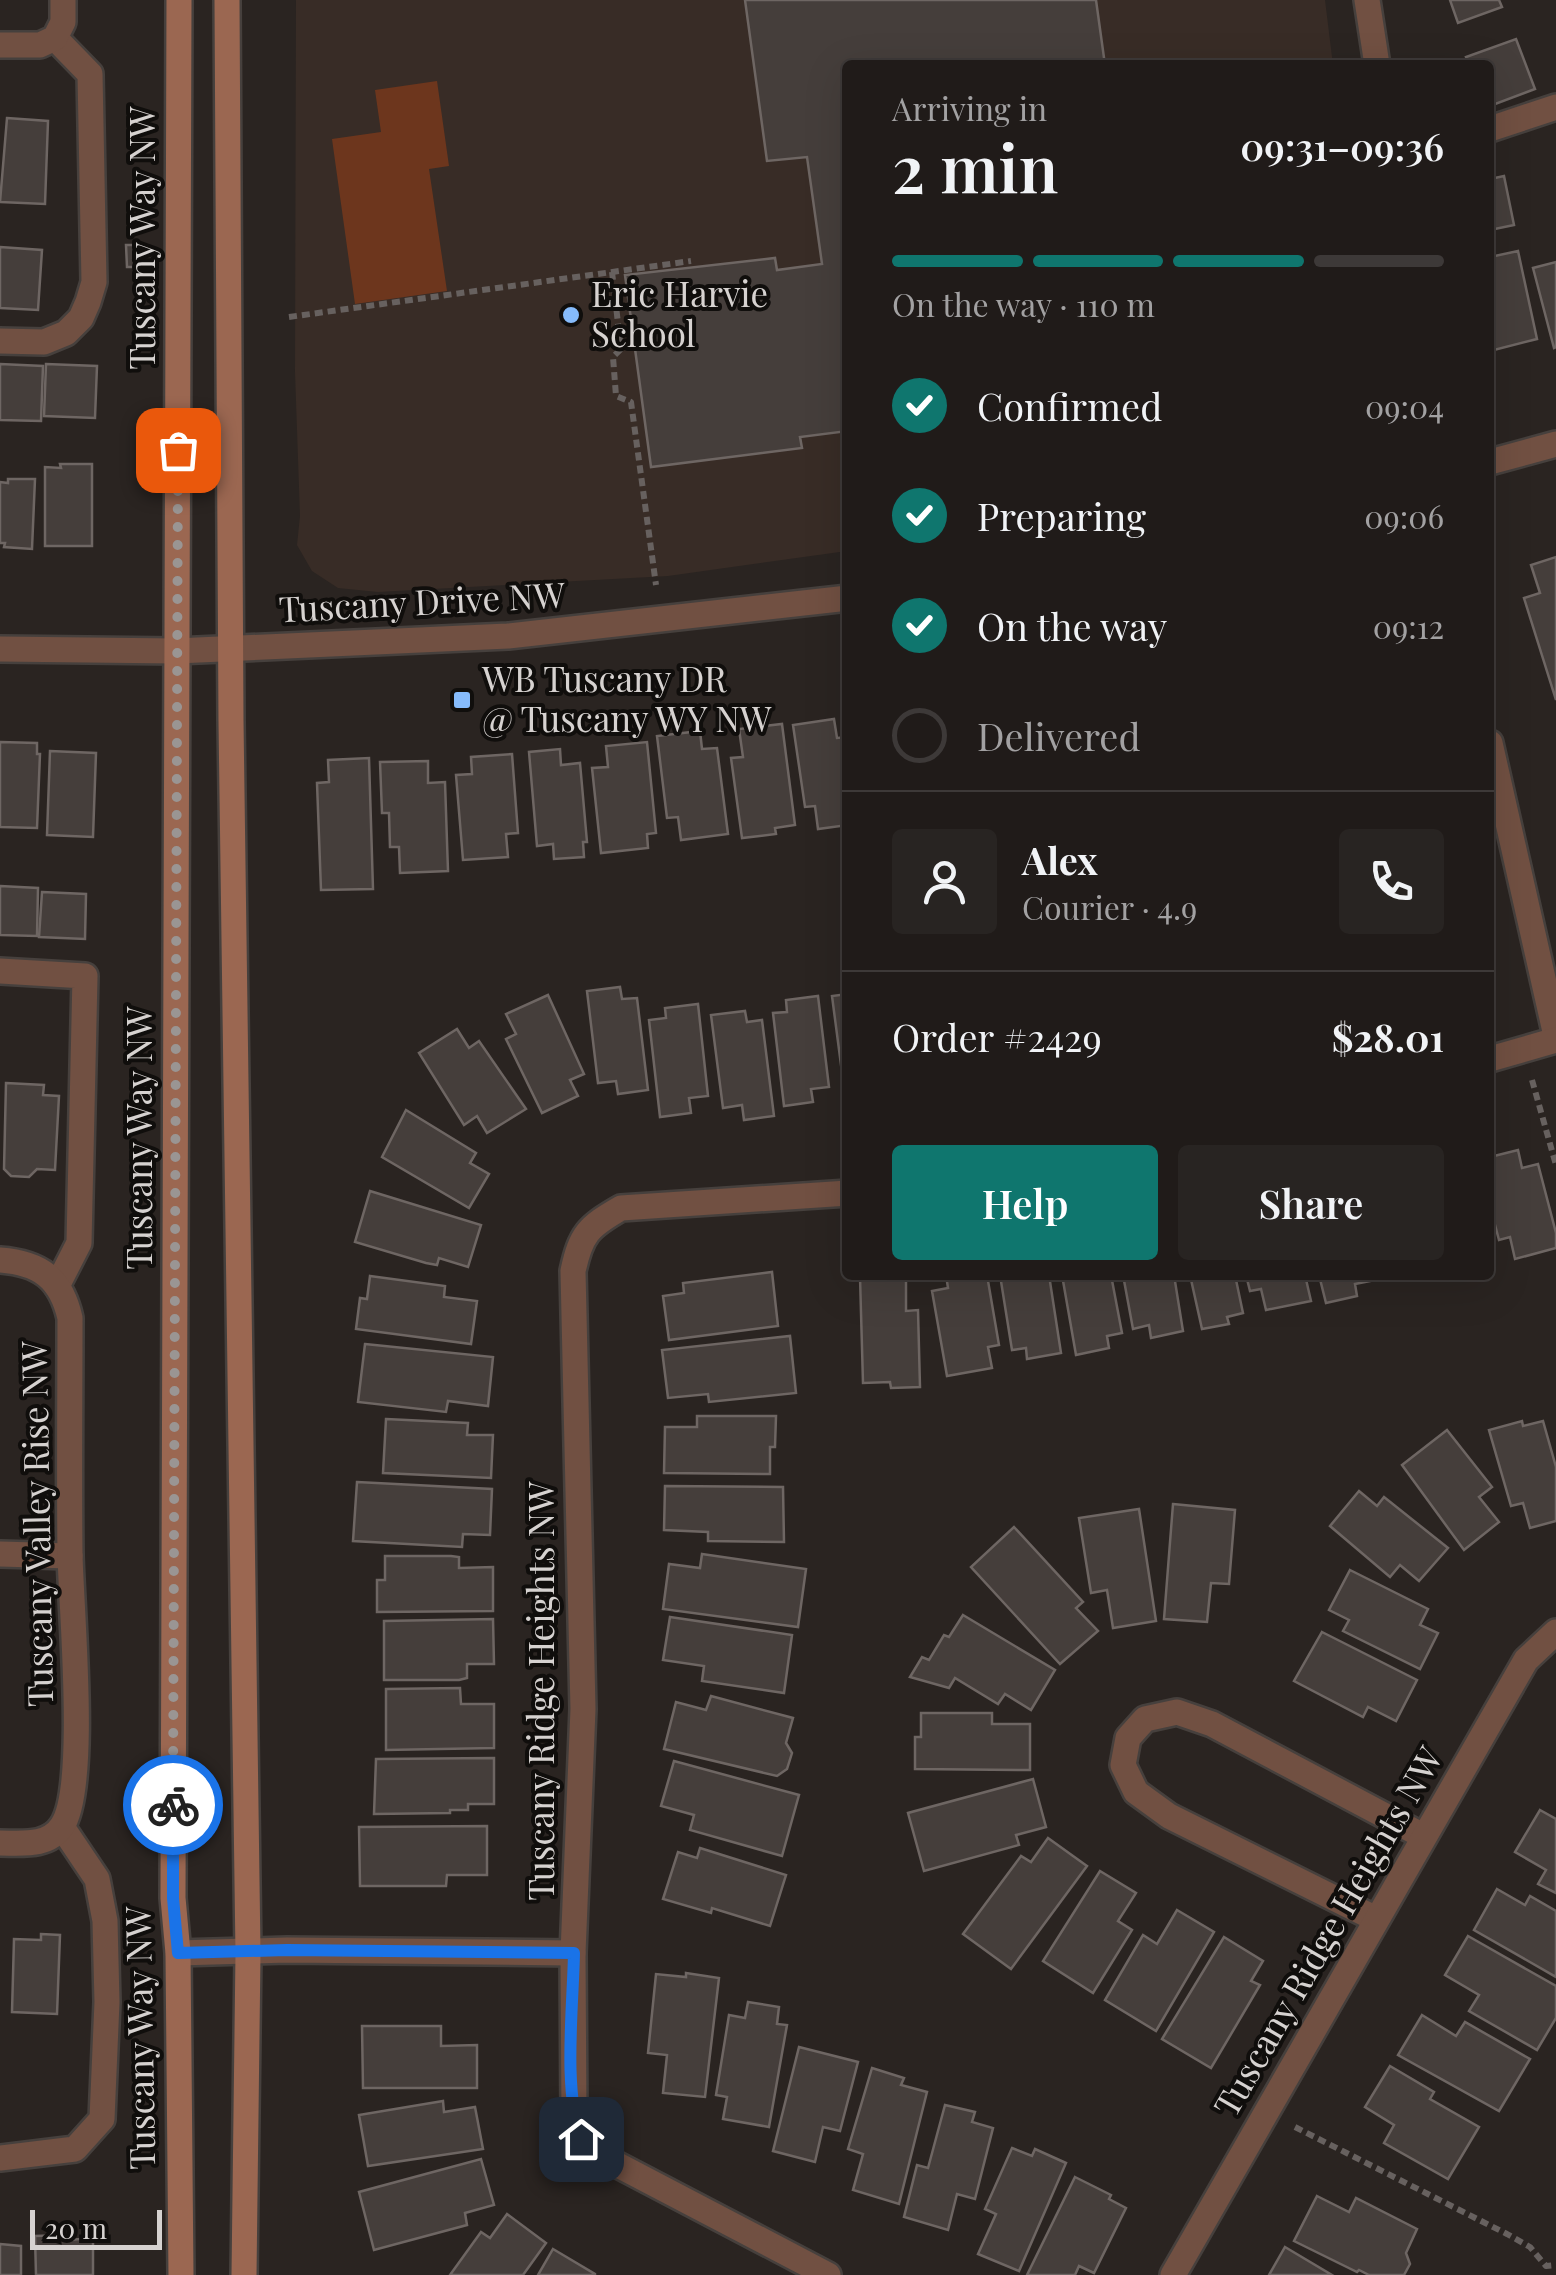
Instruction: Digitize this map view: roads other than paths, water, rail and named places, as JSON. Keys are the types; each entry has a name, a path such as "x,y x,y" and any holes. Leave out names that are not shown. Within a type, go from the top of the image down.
{"street":[{"path":"0,45 40,45 55,38 62,22 63,0"},
{"name":"Tuscany Way NW","path":"178,0 173,1898 178,1953 181,2275"},
{"path":"227,0 248,1953 244,2275"},
{"path":"1367,0 1376,60"},
{"path":"0,341 44,342 66,333 81,318 94,282 90,74 55,38"},
{"path":"1494,128 1556,107"},
{"path":"1494,461 1556,444"},
{"name":"Tuscany Drive NW","path":"0,649 176,651 508,636 842,599"},
{"path":"1494,760 1556,1038 1494,1058"},
{"path":"0,971 85,976 78,1242 57,1286 25,1262 0,1260"},
{"name":"Tuscany Ridge Heights NW","path":"828,2275 595,2154 581,2139 574,2120 574,1953 583,1709 573,1271 579,1244 592,1224 620,1208 842,1193"},
{"name":"Tuscany Valley Rise NW","path":"57,1286 70,1318 75,1762 70,1809 62,1828"},
{"path":"0,1554 70,1556"},
{"name":"Tuscany Ridge Heights NW","path":"1173,2275 1526,1660 1556,1632"},
{"path":"1376,1920 1168,1816 1136,1792 1123,1765 1128,1738 1145,1719 1177,1712 1212,1724 1423,1836"},
{"path":"0,1842 32,1844 48,1839 62,1828 96,1879 105,1921 107,2002 102,2119 75,2149 0,2158"},
{"path":"178,1953 574,1953"}],"place":[{"name":"Eric Harvie School","path":"571,315"},
{"name":"WB Tuscany DR @ Tuscany WY NW","path":"462,700"}]}
